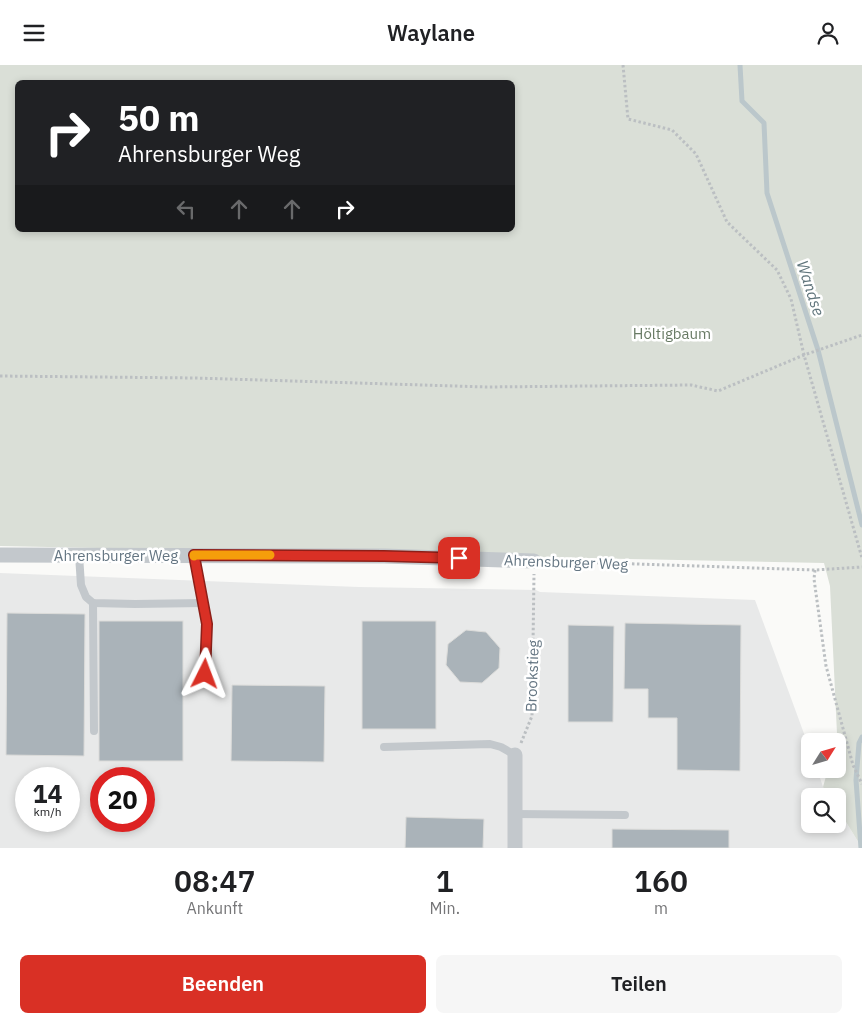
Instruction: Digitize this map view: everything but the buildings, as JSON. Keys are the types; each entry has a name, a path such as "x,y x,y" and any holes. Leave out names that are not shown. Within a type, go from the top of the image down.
{"street":[{"name":"Ahrensburger Weg","path":"0,555 384,556 534,561"},
{"path":"515,755 515,848"}],"lane":[{"path":"79,555 81,585 86,597 94,603 203,603"},
{"path":"194,555 207,624 205,674"},
{"path":"94,603 94,731"},
{"path":"384,747 490,744 501,747 515,755"},
{"path":"515,815 626,815"}],"path":[{"path":"623,65 628,119 672,130 696,154 727,222 777,270 791,299 804,355 862,558"},
{"path":"0,376 195,378 486,387 691,385 718,391 804,355 862,335"},
{"name":"Ahrensburger Weg","path":"534,561 815,570 862,567"},
{"name":"Brookstieg","path":"515,755 532,716 534,561"},
{"path":"815,570 814,579 826,666 853,765 862,784"}],"shaded area":[{"path":"0,573 359,587 536,590 540,592 755,600 804,733 801,733 801,778 820,778 824,788 801,788 801,833 846,833 846,822 862,848 0,848"}],"green space":[{"name":"Höltigbaum","path":"0,65 862,65 862,848 846,822 846,788 823,787 826,778 846,778 846,733 837,733 830,586 824,563 0,546"}],"waterway":[{"name":"Wandse","path":"740,65 742,101 764,123 767,193 818,350 862,525"},
{"path":"861,848 856,780 859,743 862,737"}],"slow traffic":[{"path":"194,556 270,555"}],"route":[{"path":"205,674 207,624 194,555 459,558"}]}
